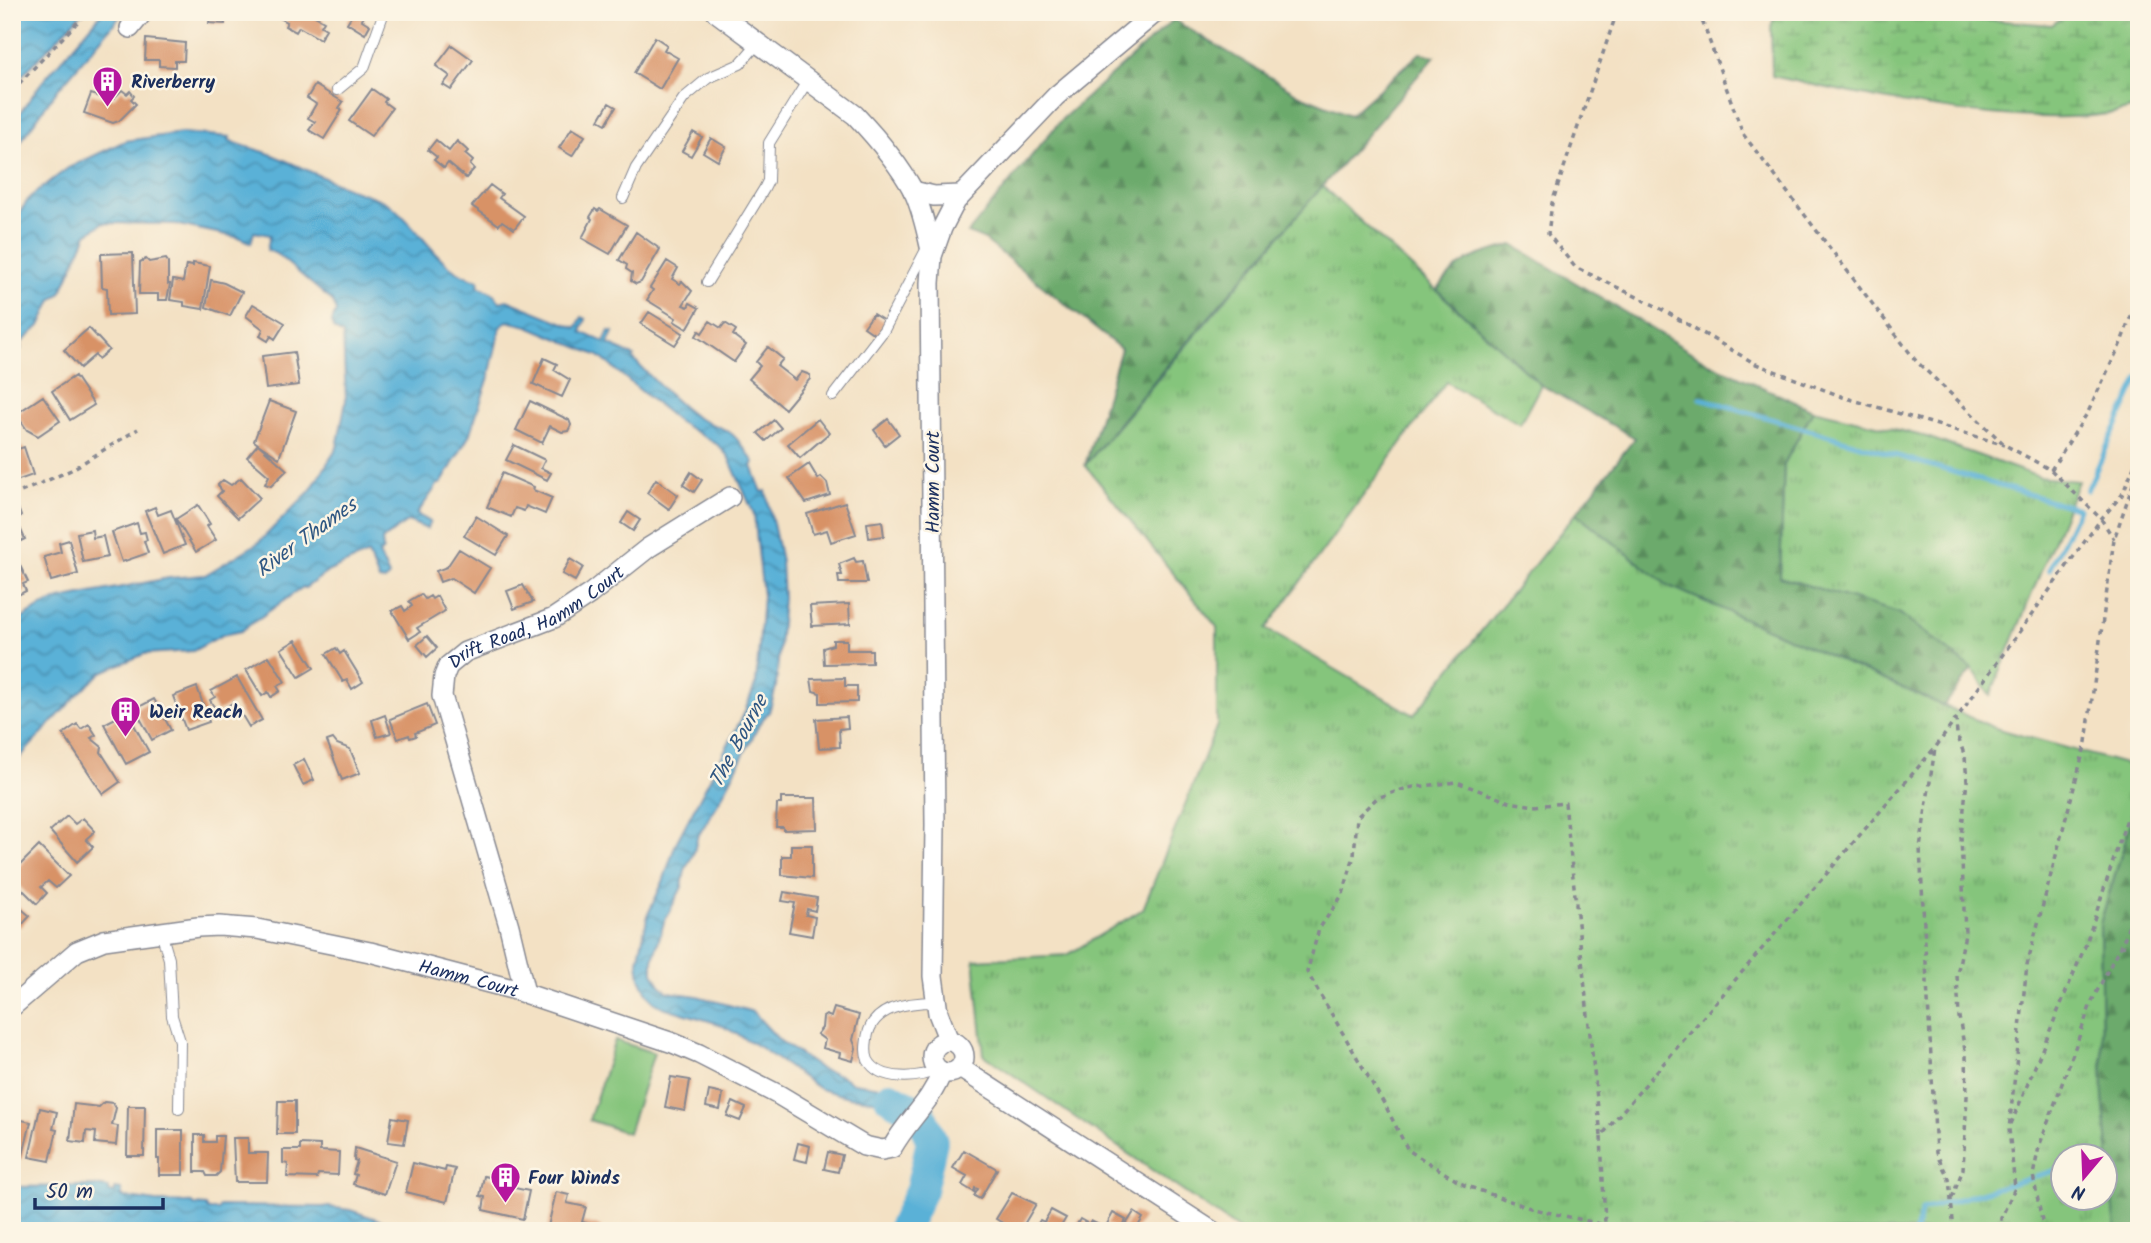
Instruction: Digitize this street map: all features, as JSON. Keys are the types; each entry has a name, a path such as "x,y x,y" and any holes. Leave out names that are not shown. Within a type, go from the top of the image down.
{"street":[{"path":"130,28 144,12"},
{"path":"716,12 855,115 873,133 913,191 925,222 931,249"},
{"name":"Hamm Court","path":"949,1041 937,1013 933,976 935,825 931,249 961,195 1056,96 1156,12"},
{"path":"913,191 934,196 961,195"},
{"name":"Drift Road, Hamm Court","path":"525,993 509,926 442,696 448,666 465,652 554,618 590,594 648,548 730,497"},
{"name":"Hamm Court","path":"13,1008 77,951 104,940 219,926 257,929 384,955 525,993 699,1054 779,1095 864,1146 882,1150 892,1148 903,1128 925,1105 946,1070"},
{"path":"946,1070 963,1063 964,1051 960,1045 949,1041 943,1041 934,1048 932,1060 946,1070 1212,1231"}],"lane":[{"path":"337,90 364,68 384,12"},
{"path":"623,198 636,168 684,98 708,78 740,64 758,43"},
{"path":"707,282 764,189 768,181 769,143 808,80"},
{"path":"833,396 884,330 931,249"},
{"path":"161,932 169,959 172,1016 181,1052 178,1109"},
{"path":"936,1002 902,1004 879,1016 868,1029 867,1058 882,1072 909,1078 946,1070"}],"path":[{"path":"12,91 87,12"},
{"path":"1617,12 1552,203 1548,234 1575,267 1654,305 1756,364 1843,397 2005,445 2051,470 2101,519 2113,539"},
{"path":"1699,12 1743,134 1916,361 2005,445"},
{"path":"2051,470 2088,412 2120,345 2134,308 2139,304"},
{"path":"12,496 71,470 138,429"},
{"path":"1601,1136 1935,748 2101,519 2122,495 2139,454"},
{"path":"2001,1231 2001,1218 2015,1188 2009,1129 2027,965 2086,742 2113,539 2139,467"},
{"path":"1951,1200 1963,1169 1967,1096 1966,1056 1959,1017 1957,975 1965,934 1961,836 1967,781 1965,757 1957,734 1956,719"},
{"path":"1935,748 1920,848 1936,1153 1949,1179 1954,1231"},
{"path":"1605,1225 1533,1209 1464,1185 1408,1150 1307,972 1319,929 1343,894 1354,856 1357,817 1377,798 1407,788 1457,782 1509,802 1535,806 1565,803 1601,1136 1605,1225 1608,1231"},
{"path":"2009,1129 2086,944 2139,782"},
{"path":"2044,1231 2033,1175 2039,1147 2092,1001 2120,947 2139,892"},
{"path":"2120,947 2139,943"}],"green space":[{"path":"1187,12 1194,12 1174,20 1300,95 1350,115 1420,53 1435,56 1160,374 1085,465 1121,349 985,240 968,233 1061,120 1173,20"},
{"path":"1776,12 1951,12 1978,19 2052,25 2069,12 2139,12 2139,107 2078,117 1985,114 1893,101 1772,76 1771,27"},
{"path":"1322,186 1541,385 1520,424 1446,382 1266,629 1414,715 1576,513 1667,585 1995,728 2139,768 2139,796 2100,924 2103,1096 2107,1142 2050,1142 2050,1212 2114,1212 2116,1231 1241,1231 984,1055 974,960 1067,955 1143,909 1217,725 1217,627 1085,465"},
{"path":"1513,245 1709,363 1813,410 1784,464 1780,577 1899,613 1972,669 1944,706 1667,585 1576,513 1635,438 1541,385 1437,290 1454,271 1470,259"},
{"path":"1813,410 1927,437 2039,477 2078,481 1990,696 1972,669 1780,577 1784,464"},
{"path":"2139,796 2139,1231 2116,1231 2114,1212 2120,1212 2120,1142 2107,1142 2103,1096 2100,924"},
{"path":"615,1040 654,1053 628,1133 589,1120"}],"water":[{"path":"21,12 83,12 12,86 12,23"},
{"path":"103,12 124,12 54,94 12,154 12,124 42,82"},
{"name":"River Thames","path":"182,133 230,137 229,140 386,202 401,214 441,259 465,276 479,280 478,286 493,293 500,302 507,300 576,328 582,317 586,319 581,332 604,342 609,331 613,332 608,344 634,356 633,359 662,389 698,418 729,432 754,462 752,466 762,492 766,491 781,561 783,598 776,687 769,712 761,721 697,838 694,852 685,870 682,887 664,922 653,960 653,973 668,992 697,996 753,1012 779,1040 822,1070 840,1075 853,1083 880,1087 912,1100 921,1109 911,1118 903,1111 881,1101 849,1097 820,1089 761,1048 719,1024 663,1007 654,1002 646,991 640,978 638,961 648,914 663,882 676,843 743,716 756,683 763,596 754,514 728,456 718,445 677,421 599,356 528,326 507,321 500,328 489,377 469,436 441,484 438,484 417,514 430,522 427,529 408,521 382,540 383,550 379,554 389,576 385,581 379,580 368,554 329,571 241,631 222,635 193,651 144,654 102,672 78,694 12,766 12,625 42,606 60,599 169,578 205,575 258,543 310,491 337,448 346,400 343,335 333,329 332,322 336,311 332,301 277,254 267,250 270,235 254,232 251,243 241,238 174,224 103,223 87,234 61,293 52,300 40,326 21,343 21,349 12,351 12,224 30,197 68,168 125,141"},
{"path":"12,1187 109,1188 109,1192 115,1193 115,1189 122,1190 122,1197 156,1202 193,1203 206,1206 208,1210 218,1210 220,1206 328,1207 350,1210 412,1231 12,1231"}],"building":[{"path":"210,12 225,12 225,24 209,23"},
{"path":"280,12 294,12 299,15 300,12 317,12 315,16 324,21 321,26 326,29 320,39 299,27 296,32 285,26 287,22 278,17"},
{"path":"354,12 366,12 362,20 370,25 365,34 347,23"},
{"path":"655,37 667,45 664,50 678,58 660,89 634,73"},
{"path":"146,39 185,43 184,61 175,61 175,67 159,66 159,60 145,60"},
{"path":"452,45 473,60 451,90 443,85 450,76 436,66"},
{"path":"315,85 343,102 339,108 342,110 324,139 309,130 315,122 308,118 316,104 307,98"},
{"path":"372,89 386,99 384,102 392,108 371,136 349,121"},
{"name":"Riverberry","path":"122,90 127,94 130,91 134,96 131,99 136,104 119,121 113,123 84,113 91,94 107,99 114,98"},
{"path":"609,103 616,107 606,124 599,120"},
{"path":"572,128 585,136 572,156 559,148"},
{"path":"693,132 702,137 691,156 682,151"},
{"path":"711,138 726,147 718,161 703,152"},
{"path":"436,140 449,151 457,141 468,151 465,154 473,161 470,165 474,169 466,178 448,163 444,168 434,160 437,157 428,150"},
{"path":"490,185 502,194 499,198 524,216 514,229 502,221 499,225 472,206"},
{"path":"595,209 600,209 627,225 610,254 582,238"},
{"path":"636,232 660,249 641,282 636,284 631,281 632,273 626,269 627,265 619,260"},
{"path":"133,253 135,314 108,315 107,288 102,287 101,254"},
{"path":"146,259 149,262 166,259 168,262 170,284 167,300 158,300 158,294 139,294 140,262"},
{"path":"667,261 678,268 672,279 680,284 682,281 692,291 683,305 688,307 690,303 699,308 687,329 674,321 676,318 647,300 653,290 650,288"},
{"path":"193,263 210,266 203,309 184,306 184,302 170,300 173,280 183,282 186,265 193,266"},
{"path":"211,280 242,292 230,316 206,307"},
{"path":"253,304 285,323 275,339 271,336 268,341 260,336 263,329 246,316"},
{"path":"649,312 683,333 675,345 641,324"},
{"path":"873,314 886,322 877,336 864,327"},
{"path":"710,321 721,328 725,323 736,330 733,335 746,345 734,362 696,336 699,331 702,333"},
{"path":"89,328 109,350 98,359 95,355 80,368 64,350"},
{"path":"768,347 783,359 777,366 795,380 802,372 810,375 810,379 785,409 749,379 760,366 756,362"},
{"path":"294,352 299,385 266,389 262,356"},
{"path":"544,358 557,364 554,370 570,380 562,397 533,384"},
{"path":"75,376 94,405 70,420 52,391"},
{"path":"43,396 60,421 38,436 27,430 16,414"},
{"path":"269,401 296,411 279,458 254,441"},
{"path":"530,401 569,420 571,425 568,431 562,432 550,426 542,443 516,430"},
{"path":"818,419 829,433 800,458 788,444"},
{"path":"888,419 899,434 885,445 874,430"},
{"path":"774,420 781,428 766,441 758,433"},
{"path":"258,444 287,470 271,486 265,484 269,476 247,457"},
{"path":"514,445 545,460 541,468 551,473 547,480 506,460"},
{"path":"24,447 33,475 16,481 12,469 12,451"},
{"path":"809,464 818,479 821,477 827,483 830,495 806,503 789,478"},
{"path":"691,472 702,480 694,492 683,485"},
{"path":"502,473 552,498 545,514 526,506 524,511 515,508 511,517 487,507"},
{"path":"241,478 260,498 238,518 217,496 222,491 218,485 223,480 231,485"},
{"path":"656,479 678,495 669,509 647,493"},
{"path":"845,502 856,534 831,542 827,530 813,534 807,514"},
{"path":"198,505 216,540 196,552 176,519"},
{"path":"155,507 158,515 171,510 185,545 163,554 145,511"},
{"path":"18,508 21,516 16,519 25,539 15,544 12,537 12,511"},
{"path":"628,512 640,520 633,531 621,523"},
{"path":"476,516 508,536 496,555 464,536"},
{"path":"882,521 884,536 869,538 867,523"},
{"path":"137,523 140,533 145,532 147,540 144,541 148,553 122,562 112,532"},
{"path":"92,530 93,538 103,536 108,557 83,562 77,533"},
{"path":"69,540 78,574 51,581 44,557 61,552 59,543"},
{"path":"12,549 28,582 23,584 26,591 12,598"},
{"path":"459,549 490,568 474,593 451,578 440,582 436,571 447,567"},
{"path":"854,558 856,562 863,561 867,583 839,583 838,575 842,575 839,564"},
{"path":"570,559 583,567 575,581 562,574"},
{"path":"523,585 533,602 514,609 507,591"},
{"path":"421,594 425,599 437,596 445,611 417,628 420,632 409,639 392,611 402,606 405,611 412,606 409,601"},
{"path":"849,604 850,624 812,626 810,606"},
{"path":"427,636 437,648 427,657 417,645"},
{"path":"296,640 314,668 299,677 281,649"},
{"path":"833,640 847,640 847,650 872,650 872,663 824,664 823,648 833,645"},
{"path":"336,648 340,654 344,651 363,682 352,689 347,680 343,682 326,654"},
{"path":"269,656 285,682 277,686 280,691 271,697 268,692 262,696 246,670"},
{"path":"237,677 262,720 249,727 234,702 217,712 210,700 215,697 211,691"},
{"path":"845,678 845,686 857,686 857,702 820,703 820,693 813,691 811,679"},
{"path":"197,687 209,722 186,730 173,696"},
{"path":"154,699 171,730 152,740 135,709"},
{"path":"427,704 435,725 415,733 416,736 410,738 409,735 398,739 390,719"},
{"name":"Weir Reach","path":"127,712 149,752 126,764 104,724"},
{"path":"385,715 391,733 377,737 372,720"},
{"path":"847,717 848,728 839,729 840,747 819,748 816,719"},
{"path":"77,724 81,729 89,724 96,735 91,738 102,747 101,752 120,782 103,794 63,734"},
{"path":"333,739 337,744 350,749 360,773 342,780 327,741"},
{"path":"304,759 314,780 303,785 293,765"},
{"path":"781,798 816,798 817,829 783,830 783,827 776,827 777,804 781,804"},
{"path":"67,816 75,824 83,818 95,831 86,839 93,847 77,862 50,831"},
{"path":"791,845 812,845 812,878 782,875 782,856 791,856"},
{"path":"39,846 69,876 56,888 48,881 41,887 47,893 37,904 12,879 12,873"},
{"path":"784,892 817,898 815,911 807,909 806,915 815,917 812,936 789,932 795,903 782,901"},
{"path":"12,901 30,916 20,927 12,921"},
{"path":"834,1008 859,1015 853,1040 856,1048 853,1061 839,1057 840,1053 823,1048 825,1040 817,1034 822,1028 823,1017 831,1017"},
{"path":"671,1077 690,1080 685,1111 665,1107"},
{"path":"709,1091 723,1094 720,1110 706,1107"},
{"path":"278,1101 295,1101 295,1134 277,1134"},
{"path":"104,1102 113,1103 116,1108 112,1125 118,1126 116,1145 95,1143 96,1132 86,1131 85,1143 70,1141 74,1104 99,1107"},
{"path":"733,1102 746,1108 740,1121 727,1116"},
{"path":"128,1106 145,1106 144,1156 127,1156"},
{"path":"40,1108 57,1112 53,1129 57,1130 50,1161 29,1157"},
{"path":"392,1117 408,1120 404,1144 388,1142"},
{"path":"12,1118 31,1122 22,1159 12,1156"},
{"path":"157,1130 183,1130 183,1175 159,1175"},
{"path":"195,1135 204,1135 204,1142 215,1142 215,1136 223,1136 220,1172 216,1176 195,1172"},
{"path":"233,1138 248,1138 248,1153 268,1153 267,1182 235,1182"},
{"path":"798,1143 810,1146 807,1162 794,1159"},
{"path":"300,1144 320,1145 320,1151 339,1152 338,1175 318,1174 317,1178 287,1177 288,1164 283,1163 283,1150 300,1150"},
{"path":"355,1148 396,1161 385,1194 353,1184 357,1161 354,1160"},
{"path":"964,1150 997,1169 980,1199 974,1196 978,1189 975,1188 974,1192 962,1185 967,1176 953,1168"},
{"path":"828,1152 842,1155 838,1172 824,1169"},
{"path":"413,1163 445,1171 446,1167 455,1169 447,1202 406,1192"},
{"name":"Four Winds","path":"484,1176 511,1182 510,1187 529,1191 523,1219 483,1210 485,1197 480,1196"},
{"path":"556,1192 569,1195 567,1203 586,1207 582,1222 601,1226 600,1231 547,1231"},
{"path":"1012,1193 1036,1204 1020,1231 996,1219"},
{"path":"1051,1210 1066,1218 1058,1231 1034,1231 1040,1220 1044,1222"},
{"path":"1134,1212 1143,1218 1135,1231 1126,1231 1123,1229"},
{"path":"1113,1213 1126,1220 1120,1231 1107,1224"},
{"path":"1080,1219 1103,1227 1101,1231 1073,1231"}],"waterway":[{"path":"2087,490 2139,377"},
{"path":"1700,398 2079,509 2049,570"},
{"name":"The Bourne","path":"890,1097 920,1114 932,1141 921,1190 902,1231"},
{"path":"2036,1176 2050,1172"},
{"path":"1915,1231 1922,1210 2031,1178"}],"place":[{"name":"Riverberry","path":"108,108"},
{"name":"Weir Reach","path":"126,738"},
{"name":"Four Winds","path":"505,1204"}]}
